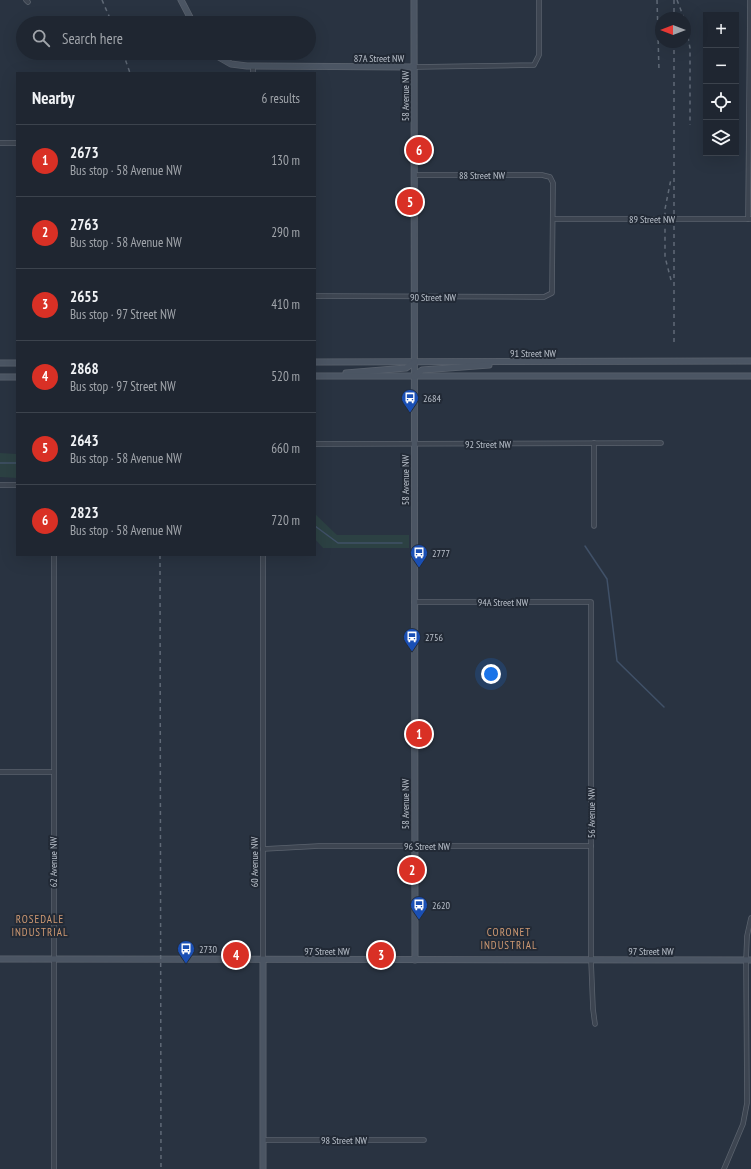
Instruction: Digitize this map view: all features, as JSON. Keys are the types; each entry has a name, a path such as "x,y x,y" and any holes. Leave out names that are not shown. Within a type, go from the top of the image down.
{"street":[{"path":"181,0 189,16"},
{"name":"58 Avenue NW","path":"414,0 415,960"},
{"name":"87A Street NW","path":"221,60 231,64 253,66 528,66 536,63 540,55 539,0"},
{"path":"749,219 750,0"},
{"path":"253,66 253,72"},
{"path":"0,143 16,143"},
{"name":"88 Street NW","path":"414,175 542,175 550,177 553,183 554,219"},
{"name":"89 Street NW","path":"554,219 749,219"},
{"name":"90 Street NW","path":"316,296 544,297 551,294 554,287 554,219"},
{"name":"91 Street NW","path":"316,362 751,361"},
{"path":"326,376 363,371 406,368 415,362"},
{"path":"414,376 422,370 483,366 496,362"},
{"path":"0,363 16,363"},
{"path":"316,376 751,376"},
{"path":"0,377 16,377"},
{"path":"594,443 594,526"},
{"name":"92 Street NW","path":"316,444 661,443"},
{"path":"0,485 16,485"},
{"name":"62 Avenue NW","path":"54,556 54,1169"},
{"name":"60 Avenue NW","path":"263,556 263,1169"},
{"name":"94A Street NW","path":"414,602 591,602"},
{"name":"56 Avenue NW","path":"591,602 591,960 595,1024"},
{"path":"0,772 53,772"},
{"name":"96 Street NW","path":"263,849 319,846 591,846"},
{"path":"724,1169 746,1116 749,1079 747,936 751,918"},
{"name":"97 Street NW","path":"0,959 748,960"},
{"name":"98 Street NW","path":"263,1140 424,1140"}],"green space":[{"path":"0,453 16,454 16,478 0,477"},
{"path":"316,515 337,535 409,535 409,548 323,548 316,540"}],"waterway":[{"path":"0,463 16,463"},
{"path":"316,527 338,543 402,543"},
{"path":"585,546 607,579 617,661 664,707"}],"railway":[{"path":"102,0 109,16"},
{"path":"657,0 659,71"},
{"path":"674,0 674,12"},
{"path":"677,0 682,12"},
{"path":"674,48 674,344"},
{"path":"690,48 690,125"},
{"path":"125,60 130,72"},
{"path":"671,179 665,209 665,257 671,280"},
{"path":"160,556 161,1169"}],"place":[{"name":"2823","path":"419,150"},
{"name":"2643","path":"410,202"},
{"name":"2684","path":"410,413"},
{"name":"2777","path":"419,568"},
{"name":"2756","path":"412,652"},
{"name":"2673","path":"419,734"},
{"name":"2763","path":"412,870"},
{"name":"2620","path":"419,920"},
{"name":"2868","path":"236,955"},
{"name":"2655","path":"381,955"},
{"name":"2730","path":"186,964"}],"district":[{"name":"ROSEDALE INDUSTRIAL","path":"40,925"},
{"name":"CORONET INDUSTRIAL","path":"509,938"}]}
